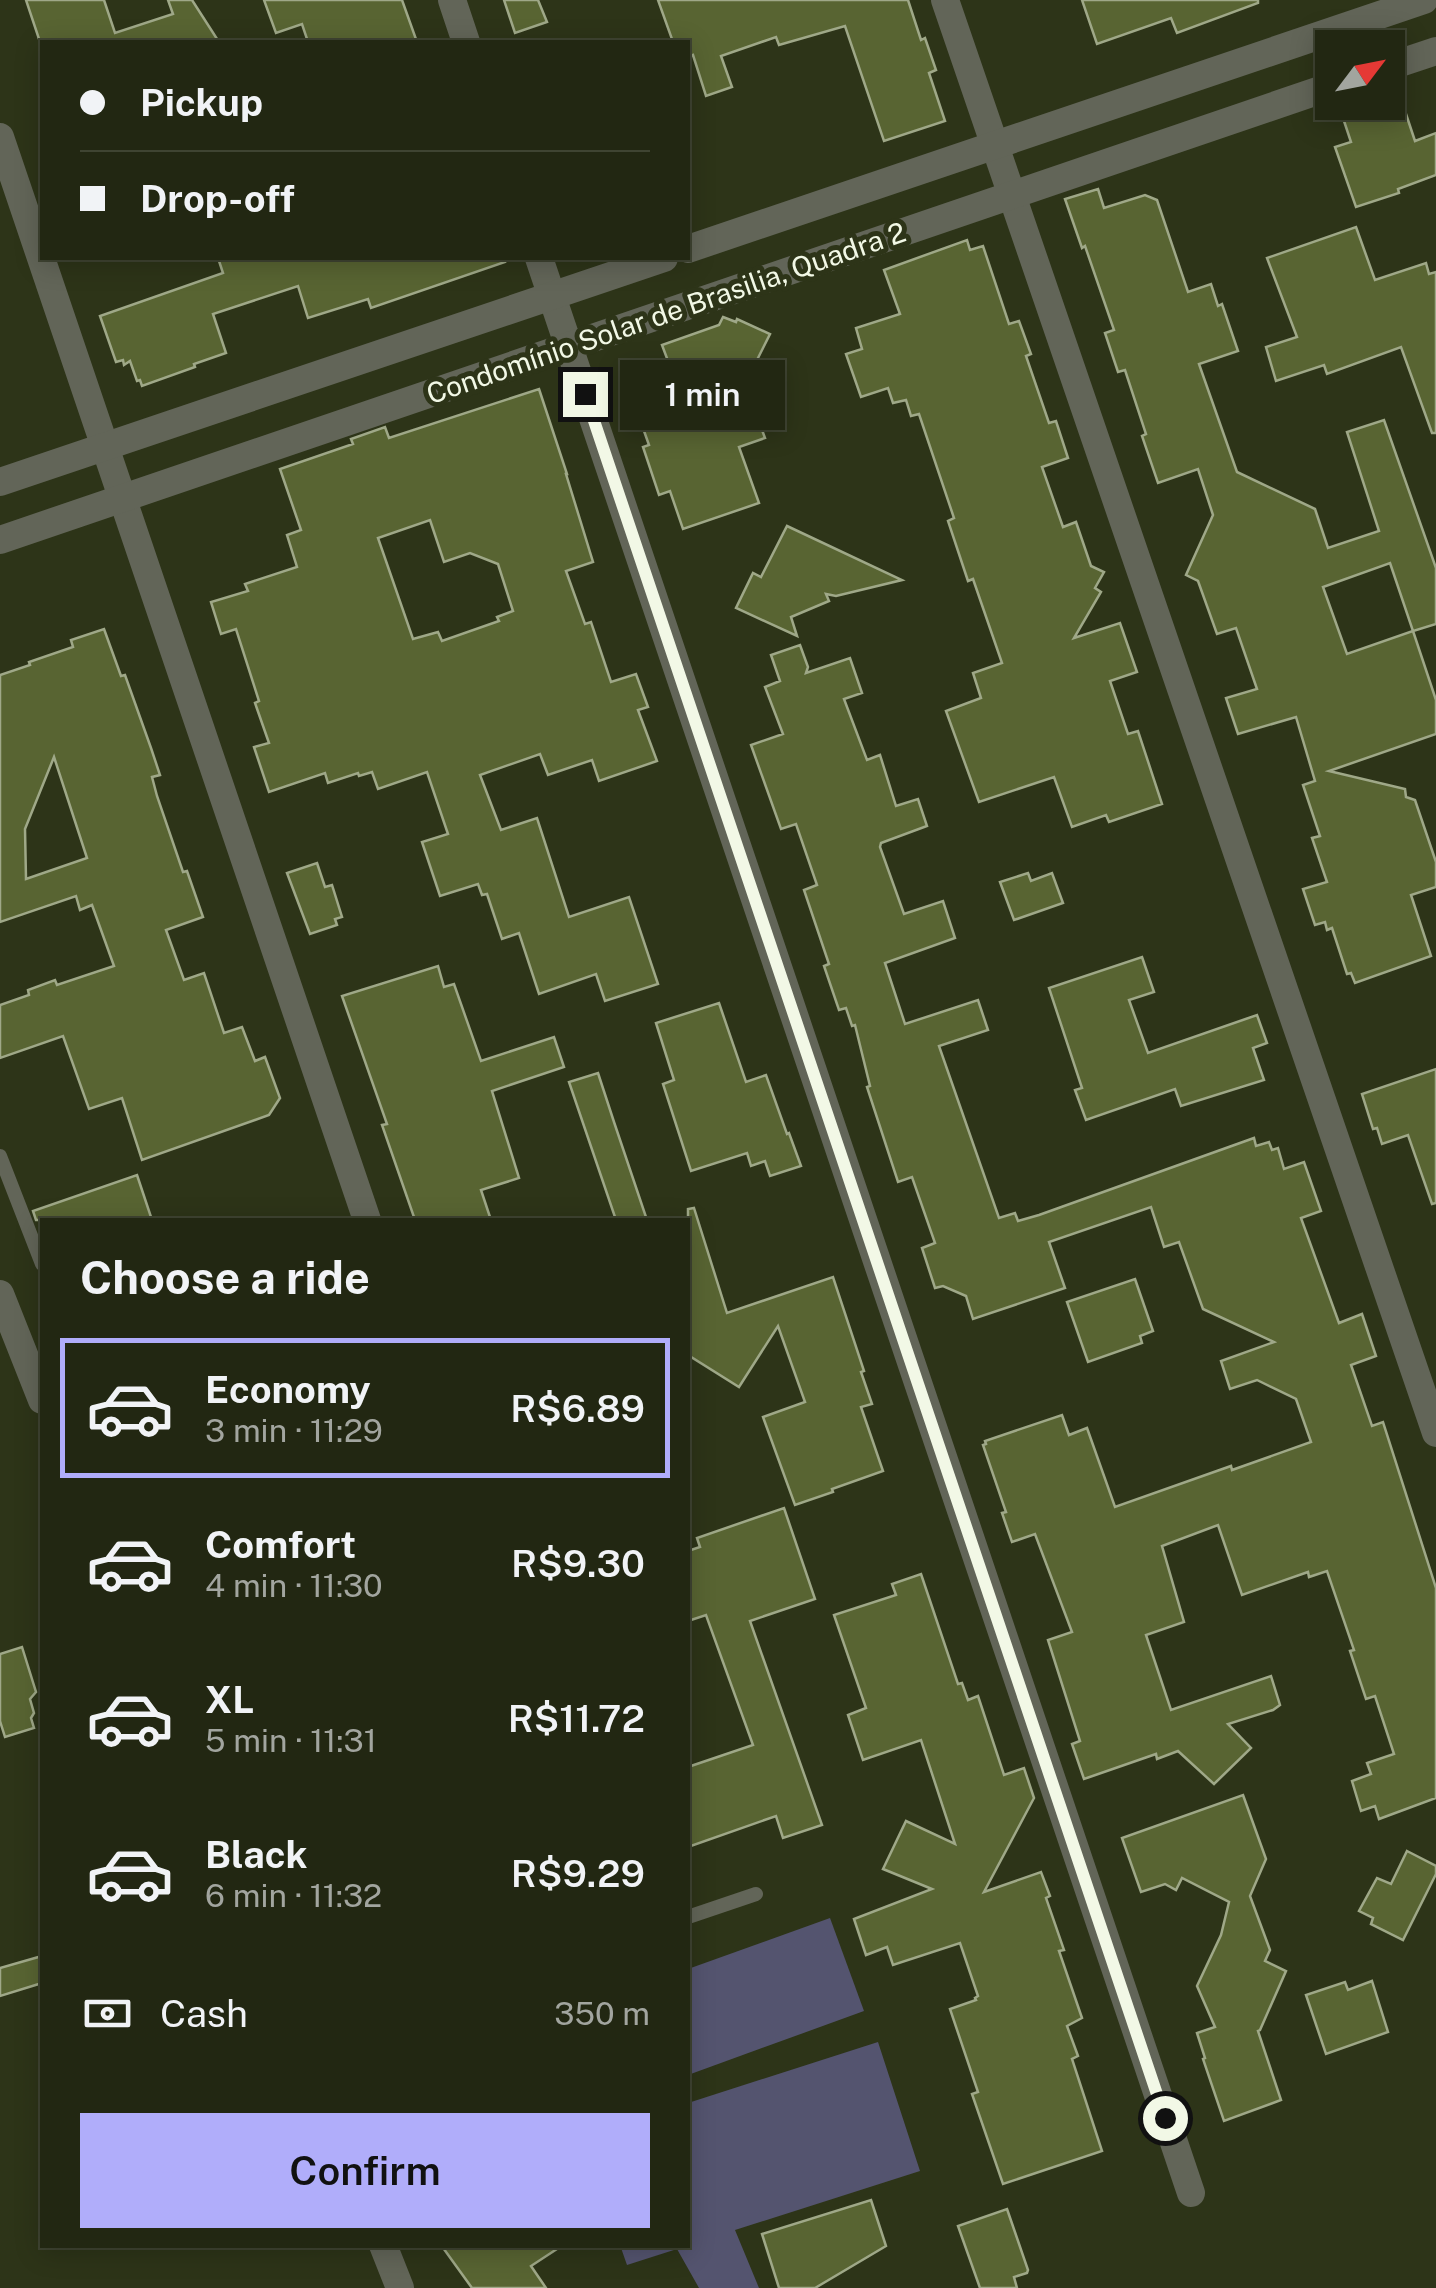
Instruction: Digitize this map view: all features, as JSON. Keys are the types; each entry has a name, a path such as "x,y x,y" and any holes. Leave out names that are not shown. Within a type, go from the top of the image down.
{"street":[{"path":"452,0 465,40"},
{"path":"945,0 1436,1433"},
{"name":"Condomínio Solar de Brasilia, Quadra 2","path":"690,249 1424,0"},
{"path":"1405,61 1436,50"},
{"name":"Condomínio Solar de Brasilia, Quadra 2","path":"0,540 1315,92"},
{"path":"0,137 40,255"},
{"path":"42,260 366,1218"},
{"path":"540,260 1190,2192"},
{"name":"Condomínio Solar de Brasilia, Quadra 2","path":"0,482 658,260"},
{"path":"0,1294 40,1395"},
{"path":"384,2248 400,2288"}],"lane":[{"path":"0,1156 40,1259"},
{"path":"690,1916 756,1894"}],"shaded area":[{"path":"830,1918 864,2011 690,2074 690,1968"},
{"path":"878,2042 920,2171 735,2230 759,2288 699,2288 677,2249 627,2265 621,2248 690,2248 690,2102"}],"building":[{"path":"26,0 104,0 115,33 173,14 168,0 192,0 218,40 40,40"},
{"path":"264,0 402,0 416,40 307,40 302,24 276,33"},
{"path":"504,0 538,0 547,22 515,33"},
{"path":"658,0 908,0 936,70 929,73 945,121 884,141 845,26 779,45 776,37 721,56 732,87 706,96 693,55 690,56 690,40 672,40"},
{"path":"1082,0 1258,3 1177,33 1171,18 1097,44"},
{"path":"1405,111 1415,141 1436,133 1436,175 1356,207 1335,147 1351,142 1344,121 1405,120"},
{"path":"1098,189 1104,208 1145,195 1157,200 1188,292 1211,284 1238,351 1199,364 1237,472 1315,509 1328,548 1379,531 1347,432 1384,420 1436,568 1436,624 1413,631 1436,700 1436,734 1329,771 1405,789 1406,797 1415,800 1436,862 1436,887 1411,895 1431,956 1355,983 1351,973 1347,974 1332,928 1327,930 1325,922 1315,925 1303,889 1327,882 1312,838 1320,836 1303,785 1315,781 1296,717 1238,734 1226,698 1257,689 1236,628 1217,634 1198,581 1186,575 1213,515 1198,469 1158,483 1125,370 1118,372 1105,333 1114,330 1065,199","holes":["1390,563 1413,631 1347,654 1323,587"]},
{"path":"1356,227 1375,280 1426,263 1429,274 1436,272 1436,433 1432,433 1401,347 1327,374 1324,365 1276,381 1266,347 1297,337 1267,258"},
{"path":"967,240 970,250 983,246 1009,324 1019,321 1031,354 1026,356 1049,423 1056,421 1068,458 1042,467 1063,527 1076,522 1091,566 1104,572 1095,588 1101,592 1074,638 1120,623 1137,672 1110,681 1128,734 1138,731 1162,804 1109,822 1106,815 1072,827 1054,777 979,802 946,711 981,698 973,673 1002,663 948,521 954,518 919,414 911,416 906,400 893,403 888,388 861,397 846,354 862,349 856,328 900,314 884,270"},
{"path":"219,260 505,262 371,308 368,299 308,318 298,286 213,314 226,353 142,386 130,361 124,365 123,360 116,362 100,316 223,273"},
{"path":"723,317 770,334 745,384 765,438 739,447 759,503 683,529 670,491 659,495 643,447 649,445 638,414 645,412 634,381 671,369 662,345 719,325"},
{"path":"539,389 593,562 566,571 585,624 591,622 611,682 636,674 648,707 638,710 657,761 599,781 592,760 548,775 540,754 480,775 501,830 537,818 569,917 629,897 658,984 605,1001 596,974 539,994 519,933 502,939 487,894 482,895 478,884 440,896 422,842 448,834 427,772 378,789 372,772 328,783 325,773 269,792 254,747 269,743 255,703 259,701 236,629 221,634 211,602 248,591 245,584 297,567 287,535 301,530 280,469 353,444 351,439 385,427 389,438","holes":["430,520 444,562 470,553 498,564 513,611 497,617 499,621 442,641 438,632 413,639 378,538"]},
{"path":"787,526 902,580 836,596 826,594 829,601 791,617 797,636 736,608 753,573 761,577"},
{"path":"104,629 121,676 125,675 160,775 152,777 157,796 203,917 166,930 184,980 204,973 224,1033 242,1027 255,1061 265,1057 280,1098 269,1115 142,1160 122,1098 89,1109 63,1036 0,1058 0,1005 55,980 57,985 114,966 92,905 80,910 76,896 0,922 0,675 73,647 71,640","holes":["54,757 87,858 26,879 25,829"]},
{"path":"800,645 808,667 806,673 850,658 862,693 844,699 867,760 880,755 896,806 918,799 927,826 881,843 880,847 904,914 943,901 955,938 885,963 905,1024 978,1000 988,1030 939,1046 999,1218 1015,1213 1018,1221 1039,1215 1254,1138 1256,1146 1269,1142 1272,1150 1278,1148 1284,1169 1304,1162 1321,1211 1301,1218 1339,1323 1362,1314 1376,1356 1351,1365 1372,1426 1383,1422 1436,1588 1436,1798 1379,1819 1375,1806 1361,1811 1352,1781 1371,1774 1367,1763 1394,1754 1375,1696 1366,1699 1327,1571 1309,1577 1308,1572 1242,1595 1218,1525 1162,1546 1184,1622 1146,1635 1171,1710 1271,1676 1280,1705 1228,1724 1251,1748 1214,1784 1178,1751 1157,1759 1156,1754 1084,1779 1072,1744 1080,1741 1048,1640 1072,1632 1035,1534 1012,1542 985,1441 1062,1415 1069,1435 1087,1428 1115,1507 1311,1442 1296,1399 1257,1380 1230,1389 1221,1361 1274,1342 1203,1309 1179,1242 1164,1247 1151,1207 1049,1242 1065,1288 973,1319 966,1296 943,1286 935,1288 922,1248 935,1243 912,1177 898,1182 867,1087 870,1086 855,1025 852,1026 846,1008 839,1010 824,966 829,964 804,890 817,885 796,824 781,829 751,745 783,734 765,687 780,681 771,655"},
{"path":"317,863 325,887 332,885 342,917 335,919 337,925 310,934 287,873"},
{"path":"1028,873 1031,881 1052,873 1063,903 1014,920 1000,882"},
{"path":"1142,957 1154,992 1129,1000 1148,1053 1257,1015 1267,1043 1253,1048 1264,1080 1181,1106 1175,1089 1086,1120 1075,1090 1082,1088 1049,988"},
{"path":"438,966 444,987 454,984 481,1061 554,1037 564,1067 492,1091 519,1178 481,1190 490,1218 414,1218 382,1125 387,1124 342,996"},
{"path":"719,1003 746,1082 766,1075 801,1166 770,1176 765,1161 751,1166 747,1153 691,1171 663,1084 674,1080 656,1023"},
{"path":"1436,1069 1436,1203 1432,1204 1408,1135 1382,1144 1362,1094"},
{"path":"598,1073 646,1218 615,1218 569,1082"},
{"path":"137,1175 151,1218 36,1220 33,1211"},
{"path":"694,1208 727,1313 833,1277 864,1371 861,1372 872,1404 861,1407 883,1471 795,1505 763,1417 805,1402 778,1326 739,1387 690,1356 688,1209"},
{"path":"1135,1279 1153,1331 1140,1336 1142,1343 1088,1362 1067,1302"},
{"path":"784,1508 815,1599 750,1621 822,1825 783,1838 776,1816 690,1846 690,1766 753,1745 706,1615 690,1620 690,1550 700,1547 697,1538"},
{"path":"921,1574 958,1684 962,1683 968,1700 978,1696 1004,1775 1024,1768 1034,1798 984,1892 1041,1872 1064,1950 1059,1951 1082,2018 1067,2026 1078,2056 1072,2059 1102,2151 1003,2184 972,2094 978,2092 950,2009 978,1996 960,1943 893,1965 887,1947 866,1955 854,1919 932,1889 883,1869 906,1821 955,1844 921,1740 863,1760 848,1715 866,1708 834,1615 896,1595 892,1584"},
{"path":"22,1647 36,1692 30,1699 34,1728 5,1737 0,1721 0,1654"},
{"path":"1243,1795 1266,1859 1250,1896 1270,1950 1265,1961 1286,1971 1258,2031 1281,2100 1224,2121 1197,2033 1215,2027 1197,1986 1221,1935 1229,1902 1182,1878 1176,1890 1165,1884 1141,1892 1122,1838"},
{"path":"1407,1851 1436,1866 1436,1874 1403,1940 1371,1924 1373,1918 1359,1911 1377,1878 1391,1884"},
{"path":"40,1957 40,1984 0,1996 0,1968"},
{"path":"1372,1981 1388,2032 1326,2054 1306,1995 1345,1982 1348,1990"},
{"path":"871,2200 886,2246 815,2288 779,2288 762,2234"},
{"path":"1007,2209 1027,2273 1014,2277 1017,2288 980,2288 958,2226"},
{"path":"443,2248 558,2248 531,2266 546,2288 472,2288"}],"route":[{"path":"585,394 1165,2118"}]}
